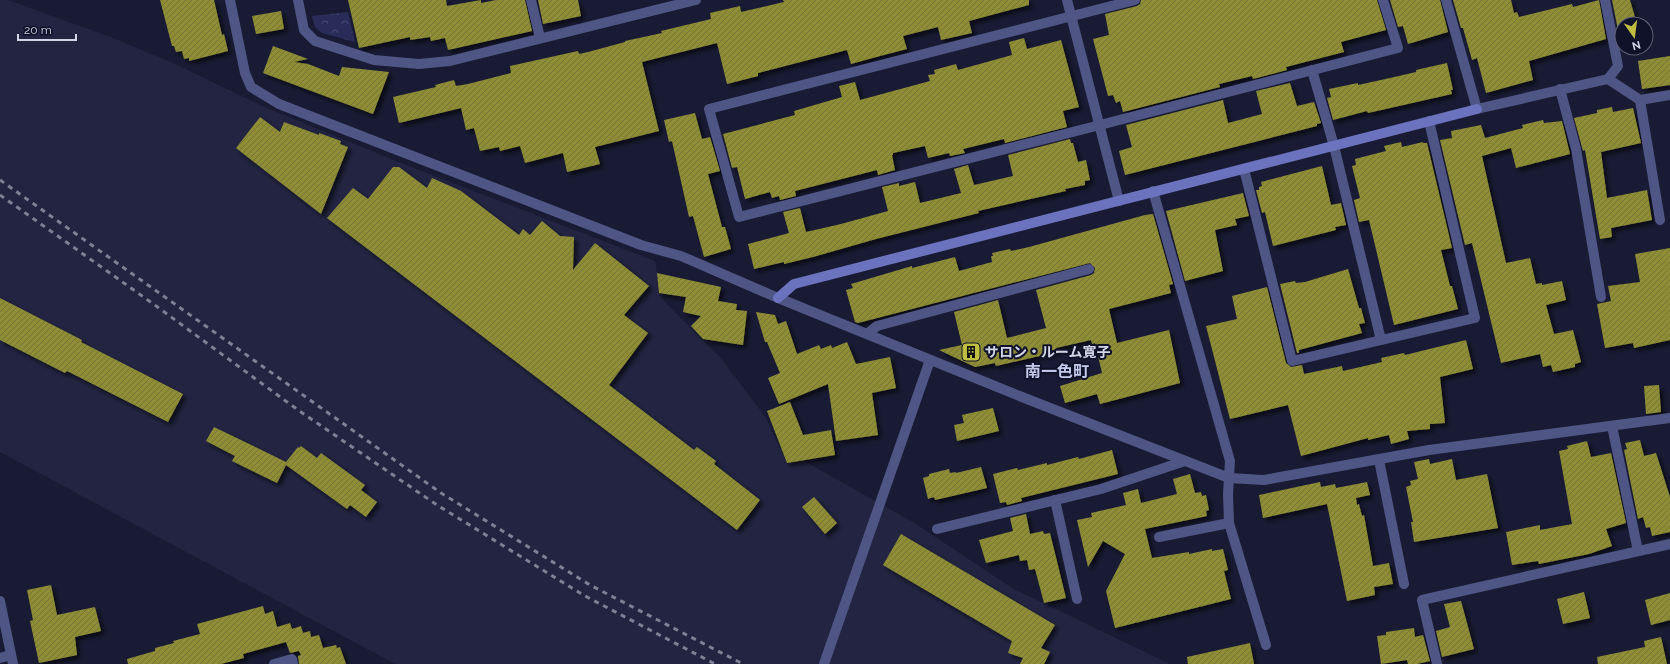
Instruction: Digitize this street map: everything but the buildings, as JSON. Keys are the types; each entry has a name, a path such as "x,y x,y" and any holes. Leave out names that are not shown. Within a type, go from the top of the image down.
{"street":[{"path":"230,0 245,73 251,87 279,104 641,245 681,256 778,298 930,360 1229,478 1264,480 1429,450 1670,418"},
{"path":"298,0 304,30 315,41 374,60 419,64 450,61 696,0"},
{"path":"531,0 540,38"},
{"path":"1067,0 1119,201"},
{"path":"1135,0 709,109 739,217 1398,48 1383,0"},
{"path":"1446,0 1477,109"},
{"path":"778,298 794,284 1477,109 1608,79 1618,66 1605,0"},
{"path":"1312,70 1334,146 1381,340"},
{"path":"1608,79 1640,100 1670,95"},
{"path":"1560,90 1576,149 1601,297"},
{"path":"1640,100 1660,220"},
{"path":"1244,169 1292,361 1475,318 1429,122"},
{"path":"1153,191 1230,461 1228,494 1229,522 1266,646"},
{"path":"867,334 877,326 1089,269"},
{"path":"824,664 930,360"},
{"path":"1612,426 1638,551"},
{"path":"1378,460 1404,584"},
{"path":"937,529 1101,489 1185,461"},
{"path":"1055,500 1077,598"},
{"path":"1159,537 1229,522"},
{"path":"1437,664 1422,600 1670,544"},
{"path":"0,601 12,659 0,658"},
{"path":"274,664 292,659 294,664"}],"shaded area":[{"path":"0,0 8,0 116,39 175,64 262,106 401,163 655,261 661,298 720,357 766,418 779,447 913,522 1012,588 1170,664 395,664 0,452"}],"green space":[{"path":"348,12 355,42 322,33 315,27 312,16"}],"railway":[{"path":"0,180 441,493 590,585 743,664"},
{"path":"0,195 152,303 298,410 437,505 585,596 715,664"}],"place":[{"name":"サロン・ルーム寛子","path":"971,352"}],"district":[{"name":"南一色町","path":"1057,371"}]}
